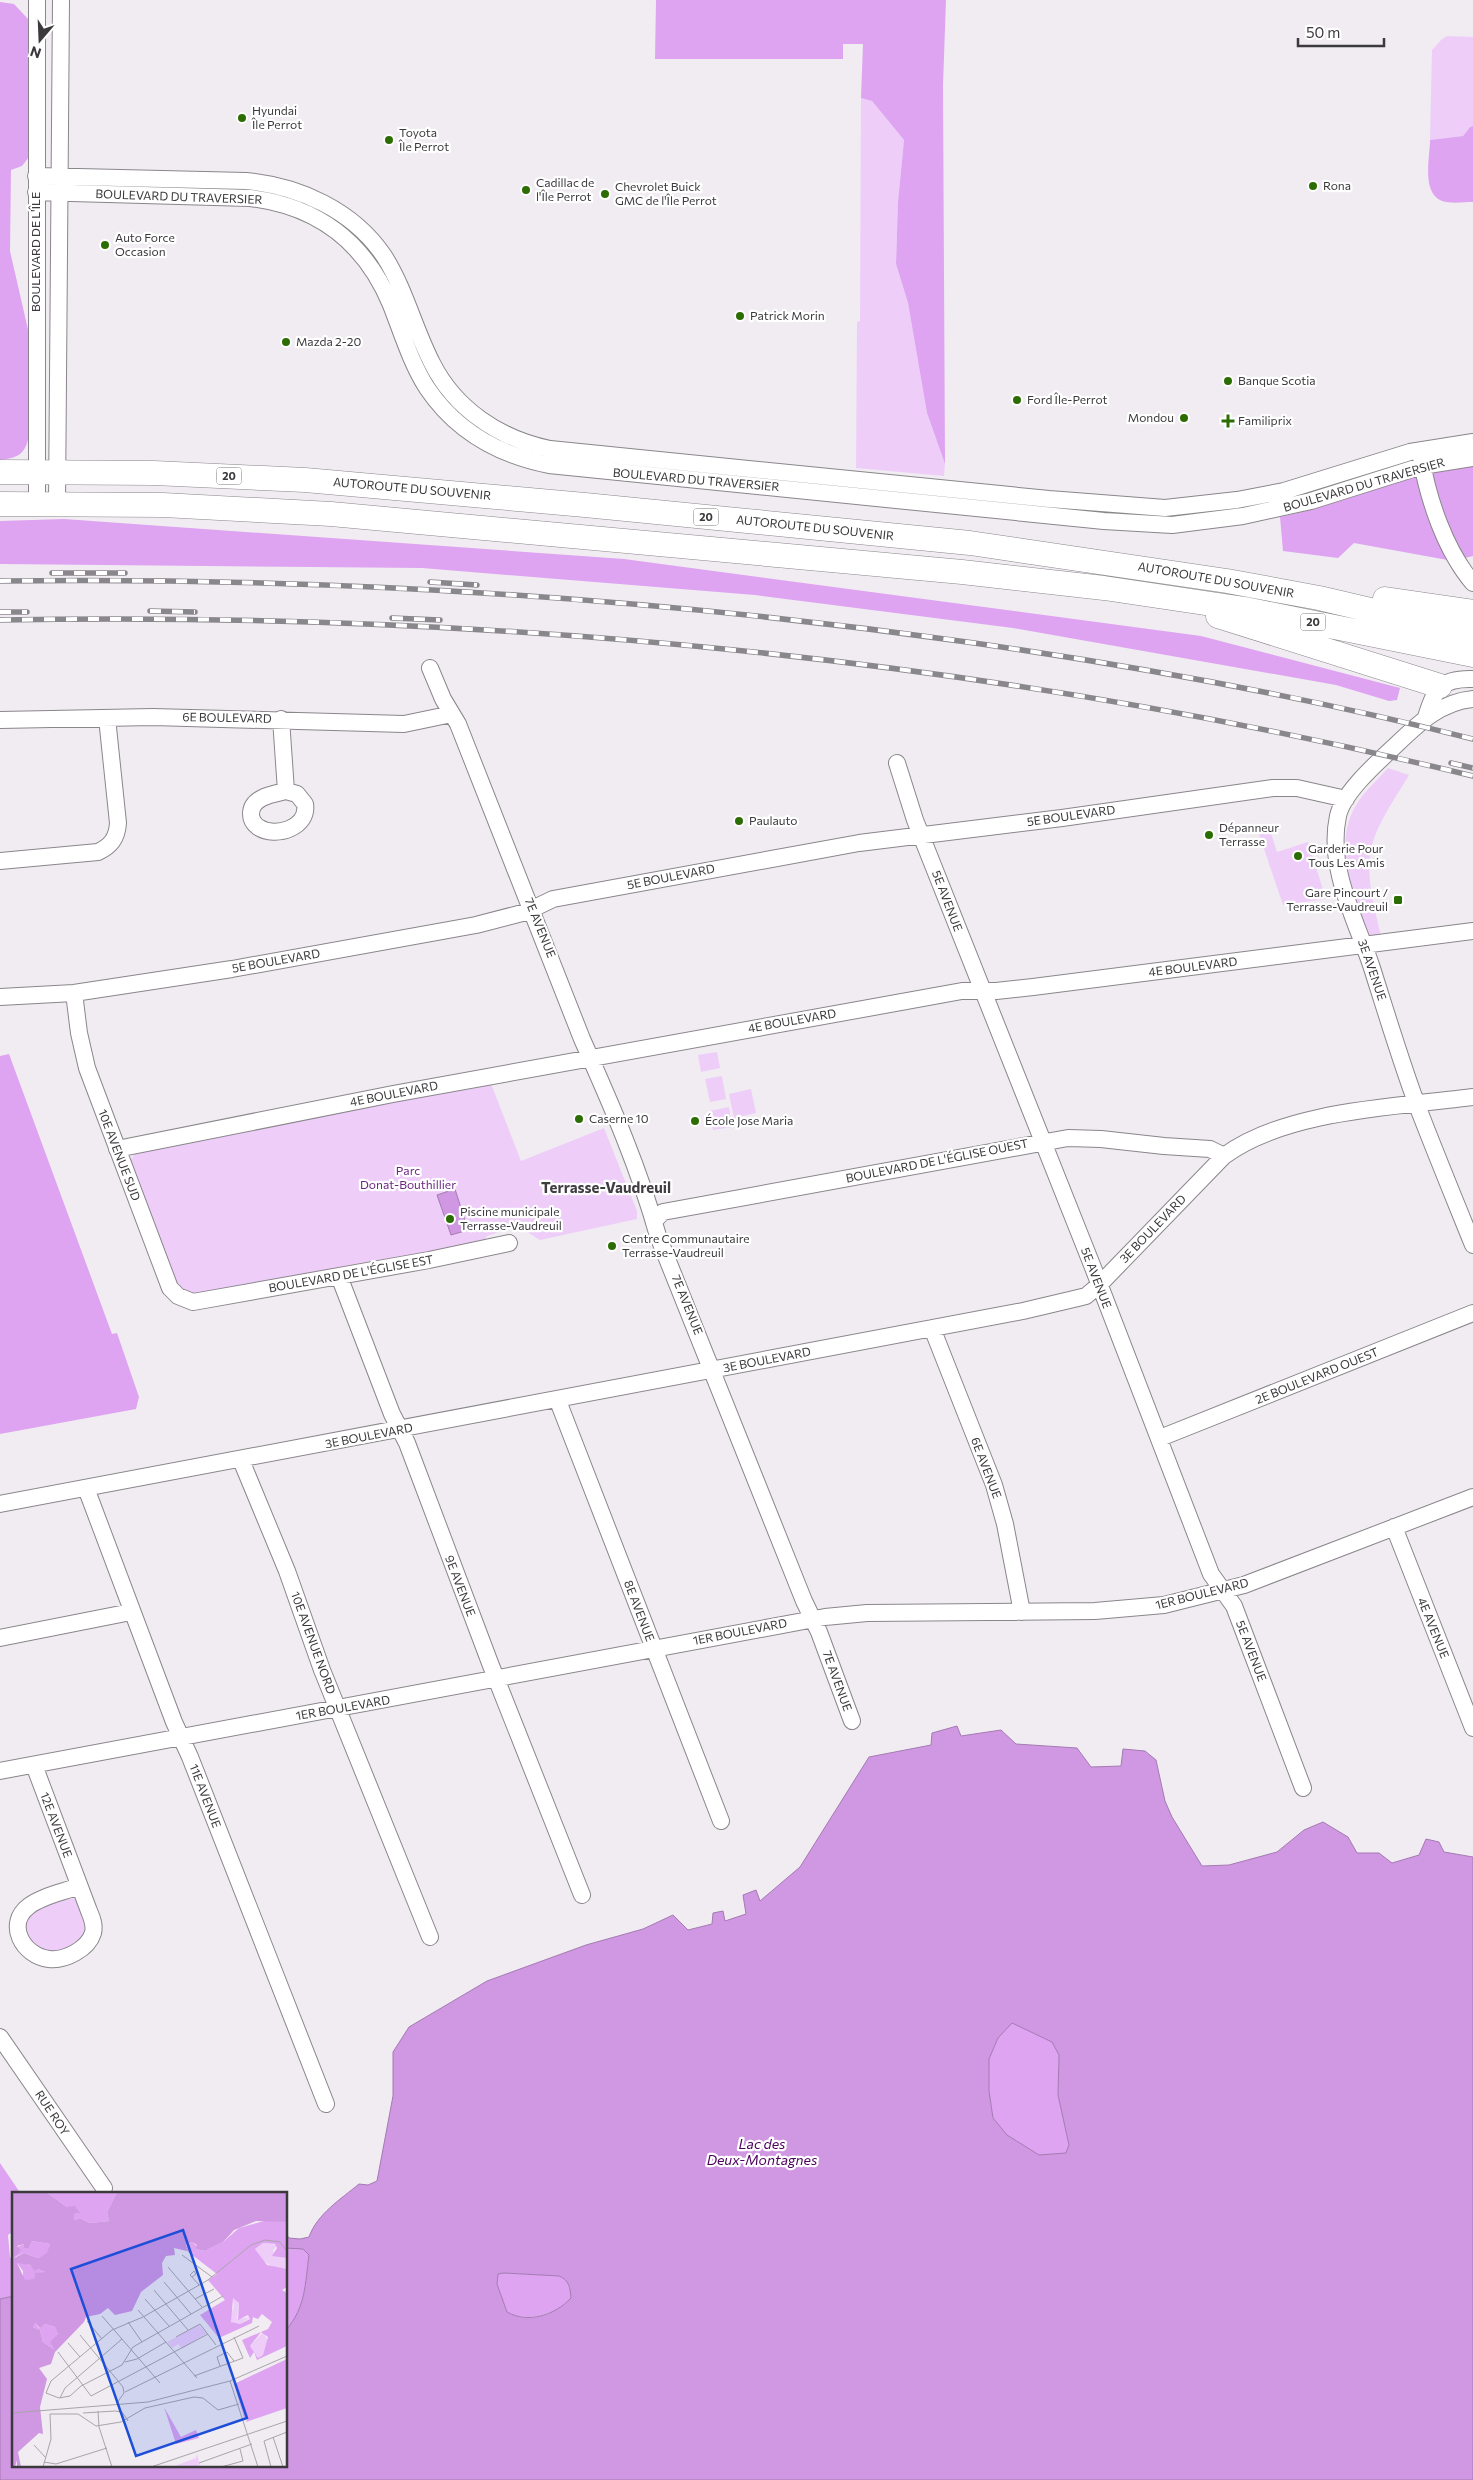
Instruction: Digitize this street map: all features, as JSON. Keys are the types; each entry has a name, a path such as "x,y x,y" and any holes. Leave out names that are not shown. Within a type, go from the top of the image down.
{"highway":[{"name":"AUTOROUTE DU SOUVENIR","path":"0,472 193,474 280,478 576,504 970,543 1126,564 1254,586 1366,608 1473,634"},
{"name":"AUTOROUTE DU SOUVENIR","path":"0,504 226,508 359,516 962,572 1152,595 1277,615 1473,655"},
{"path":"1254,586 1408,602 1473,612"},
{"path":"1152,595 1283,638 1440,686"}],"street":[{"path":"35,1 61,1"},
{"name":"BOULEVARD DE L'ÎLE","path":"35,1 36,184 48,472"},
{"name":"BOULEVARD DE L'ÎLE","path":"47,504 60,185 61,1"},
{"name":"BOULEVARD DU TRAVERSIER","path":"36,184 268,200 296,208 335,230 359,252 440,377 470,412 509,436 538,446 566,451 1049,499 1165,508 1237,500 1284,491 1415,451 1473,442"},
{"name":"BOULEVARD DU TRAVERSIER","path":"407,324 414,363 427,387 454,419 477,437 504,452 533,462 558,467 1112,521 1172,525 1243,516 1286,507 1422,466 1473,458"},
{"path":"1415,451 1422,466 1442,528 1458,562 1473,583"},
{"name":"7E AVENUE","path":"430,668 452,714 533,910 590,1057 615,1113 654,1220 852,1720"},
{"path":"1440,686 1460,680 1473,679"},
{"name":"3E AVENUE","path":"1426,717 1434,691 1440,686 1473,698"},
{"name":"3E AVENUE","path":"1473,698 1456,701 1426,717 1392,749 1346,799 1338,816 1337,853 1345,891 1417,1104 1473,1245"},
{"name":"6E BOULEVARD","path":"0,720 107,718 281,719 404,724 452,714"},
{"path":"0,861 98,852 110,844 117,831 118,824 107,718"},
{"path":"281,719 286,791"},
{"name":"5E AVENUE","path":"896,763 982,991 1160,1438 1211,1574 1234,1606 1303,1788"},
{"name":"5E BOULEVARD","path":"0,997 74,993 232,970 476,924 533,910 554,900 716,868 859,843 1273,788 1297,788 1346,799"},
{"name":"4E BOULEVARD","path":"117,1149 590,1057 962,991 996,991 1094,980 1473,930"},
{"name":"10E AVENUE SUD","path":"74,993 76,1017 87,1068 170,1288 178,1296 193,1302"},
{"name":"3E BOULEVARD","path":"0,1504 558,1401 1055,1305 1086,1296 1099,1285 1224,1156 1248,1140 1281,1128 1343,1114 1473,1097"},
{"name":"BOULEVARD DE L'ÉGLISE OUEST","path":"654,1220 663,1212 1068,1138 1101,1139 1210,1149 1224,1156"},
{"name":"BOULEVARD DE L'ÉGLISE EST","path":"193,1302 509,1243"},
{"name":"9E AVENUE","path":"339,1276 582,1895"},
{"name":"2E BOULEVARD OUEST","path":"1160,1438 1473,1313"},
{"name":"6E AVENUE","path":"932,1328 994,1485 1005,1524 1022,1612"},
{"name":"8E AVENUE","path":"558,1401 721,1821"},
{"name":"10E AVENUE NORD","path":"241,1460 287,1571 338,1708 430,1937"},
{"name":"11E AVENUE","path":"86,1488 131,1612 326,2104"},
{"name":"1ER BOULEVARD","path":"0,1771 812,1619 867,1613 1022,1612 1143,1608 1223,1591 1473,1496"},
{"name":"4E AVENUE","path":"1394,1527 1473,1728"},
{"path":"0,1638 131,1612"},
{"name":"12E AVENUE","path":"34,1765 93,1920 94,1927 90,1939 85,1946 64,1957 48,1959 34,1954 23,1944 18,1935 18,1922 21,1915 31,1904 79,1886"},
{"name":"RUE ROY","path":"0,2037 104,2188"}],"green space":[{"path":"1447,36 1473,37 1473,126 1463,136 1430,140 1432,50"},
{"path":"861,98 872,101 904,140 898,202 896,264 908,303 927,413 945,464 944,476 856,468 857,322 860,321"},
{"path":"1388,768 1409,775 1386,814 1372,845 1369,865 1371,886 1381,936 1369,937 1348,870 1345,852 1346,835 1350,818 1358,802"},
{"path":"1270,830 1277,852 1308,842 1326,899 1283,905 1259,834"},
{"path":"717,1052 720,1068 701,1072 698,1055"},
{"path":"722,1076 726,1099 710,1102 705,1079"},
{"name":"Parc Donat-Bouthillier","path":"490,1081 521,1161 604,1128 637,1211 637,1219 540,1240 524,1230 511,1228 487,1236 482,1243 195,1296 176,1286 130,1160 137,1152"},
{"path":"751,1089 756,1113 734,1118 729,1094"},
{"path":"729,1107 732,1127 713,1130 710,1111"},
{"path":"66,1898 78,1899 87,1919 84,1936 74,1947 51,1953 31,1945 24,1926 28,1915 40,1907"}],"shaded area":[{"path":"656,0 946,0 943,85 945,464 927,413 908,303 896,264 898,202 904,140 872,101 861,98 863,44 843,44 843,59 655,59"},
{"path":"0,2 14,4 28,19 29,157 22,166 11,170 10,251 29,334 28,440 21,453 0,460"},
{"path":"1473,126 1473,202 1453,203 1442,201 1435,197 1429,183 1430,140 1463,136"},
{"path":"1473,466 1473,556 1453,561 1354,543 1338,558 1283,551 1280,517 1329,505 1424,475"},
{"path":"64,519 624,559 1201,636 1400,688 1397,700 1389,701 1336,685 1013,628 755,595 422,568 0,564 0,521"},
{"path":"9,1054 112,1334 117,1333 139,1397 136,1409 0,1434 0,1056"},
{"path":"1012,2022 1053,2042 1059,2055 1058,2095 1069,2145 1066,2153 1039,2156 1007,2135 993,2118 989,2091 989,2059 998,2038"},
{"path":"0,2163 20,2192 12,2192 12,2232 8,2235 10,2257 12,2260 12,2296 0,2299"},
{"path":"288,2248 303,2249 309,2255 304,2295 297,2313 288,2327"},
{"path":"498,2274 559,2276 568,2284 571,2298 557,2309 540,2316 523,2317 515,2315 507,2312 497,2284"}],"water":[{"path":"455,1189 468,1230 451,1235 437,1195"},
{"name":"Lac des Deux-Montagnes","path":"957,1726 961,1736 1001,1730 1016,1744 1077,1748 1091,1767 1121,1766 1123,1749 1145,1751 1156,1760 1165,1801 1172,1817 1202,1866 1229,1865 1277,1852 1304,1830 1323,1822 1348,1837 1357,1853 1379,1853 1392,1863 1419,1855 1426,1839 1439,1842 1444,1852 1473,1857 1473,2480 0,2480 0,2299 12,2296 12,2468 288,2468 288,2327 297,2313 304,2295 309,2255 303,2249 288,2248 288,2237 300,2239 309,2237 318,2221 337,2201 359,2184 368,2185 377,2181 393,2096 393,2052 409,2027 487,1981 586,1945 643,1929 673,1915 688,1930 712,1924 713,1913 723,1911 725,1921 746,1914 743,1895 756,1890 760,1901 800,1867 869,1757 931,1745 932,1733","holes":["1012,2023 1052,2042 1059,2055 1058,2095 1069,2145 1066,2153 1039,2155 1007,2135 993,2118 989,2091 989,2059 998,2038","498,2274 559,2276 565,2280 570,2290 571,2298 565,2304 541,2316 515,2316 507,2312 497,2284"]}],"railway":[{"path":"52,573 125,573"},
{"path":"0,581 243,583 364,587 485,593 726,613 847,626 1094,661 1285,696 1473,739"},
{"path":"430,582 477,585"},
{"path":"150,611 195,612"},
{"path":"0,612 27,612"},
{"path":"392,618 440,620"},
{"path":"0,620 185,619 371,624 557,635 742,651 926,673 1110,701 1292,735 1473,776"},
{"path":"1451,763 1473,768"}],"place":[{"name":"Hyundai Île Perrot","path":"242,118"},
{"name":"Toyota Île Perrot","path":"389,140"},
{"name":"Rona","path":"1313,186"},
{"name":"Cadillac de l'Île Perrot","path":"526,190"},
{"name":"Chevrolet Buick GMC de l'Île Perrot","path":"605,194"},
{"name":"Auto Force Occasion","path":"105,245"},
{"name":"Patrick Morin","path":"740,316"},
{"name":"Mazda 2-20","path":"286,342"},
{"name":"Banque Scotia","path":"1228,381"},
{"name":"Ford Île-Perrot","path":"1017,400"},
{"name":"Mondou","path":"1184,418"},
{"name":"Familiprix","path":"1228,421"},
{"name":"Paulauto","path":"739,821"},
{"name":"Dépanneur Terrasse","path":"1209,835"},
{"name":"Garderie Pour Tous Les Amis","path":"1298,856"},
{"name":"Gare Pincourt / Terrasse-Vaudreuil","path":"1398,900"},
{"name":"Caserne 10","path":"579,1119"},
{"name":"École Jose Maria","path":"695,1121"},
{"name":"Piscine municipale Terrasse-Vaudreuil","path":"450,1219"},
{"name":"Centre Communautaire Terrasse-Vaudreuil","path":"612,1246"}],"district":[{"name":"Terrasse-Vaudreuil","path":"606,1188"}]}
